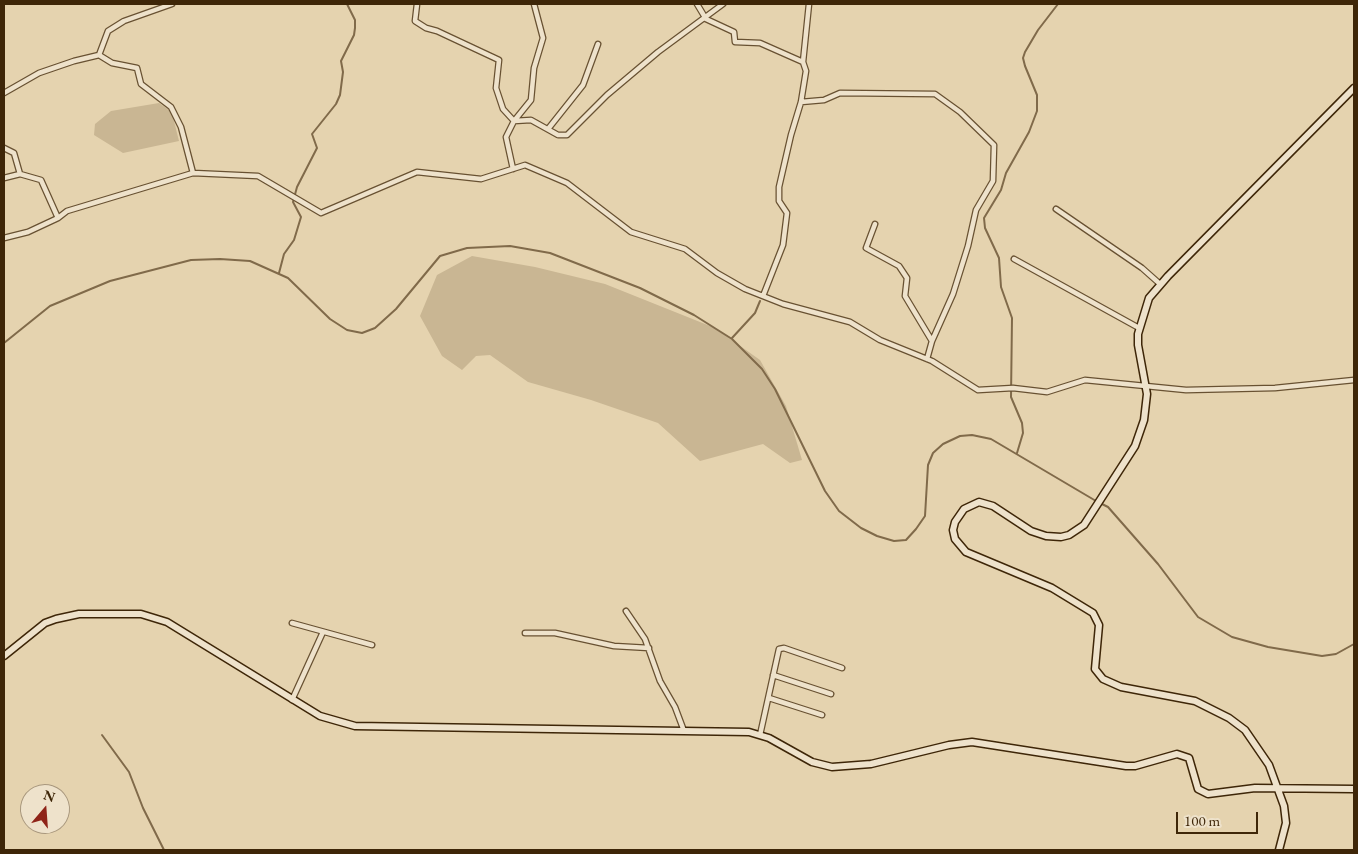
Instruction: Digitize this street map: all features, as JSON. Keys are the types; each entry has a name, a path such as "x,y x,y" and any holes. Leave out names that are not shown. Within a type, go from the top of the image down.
{"street":[{"path":"99,55 108,31 124,21 172,4"},
{"path":"417,4 415,21 426,28 437,31 499,60 496,88 503,109 514,121"},
{"path":"513,169 506,137 514,121 531,100 534,68 543,38 534,4"},
{"path":"697,4 706,19 734,32 734,42 760,42 803,62"},
{"path":"514,121 531,120 558,134 567,135 614,89 658,52 706,19 723,4"},
{"path":"763,296 782,245 787,213 779,201 779,187 790,135 801,102 806,71 803,62 809,4"},
{"path":"548,129 583,85 598,44"},
{"path":"4,93 39,73 99,55 112,63 137,68 141,84 171,107 181,127 193,172"},
{"path":"1279,850 1286,823 1279,788 1262,752 1241,727 1195,701 1121,687 1103,679 1095,669 1099,626 1093,614 1052,588 966,552 955,539 953,530 955,522 964,509 980,502 993,506 1039,534 1053,537 1069,535 1077,531 1093,513 1135,446 1144,420 1146,387 1138,345 1139,328 1149,298 1160,284 1354,88"},
{"path":"801,102 824,100 840,93 936,94 960,112 994,145 993,181 976,210 968,246 953,294 932,341 928,359"},
{"path":"4,148 14,153 20,174"},
{"path":"4,238 28,232 58,218 67,211 193,172 258,176 322,213 417,172 481,180 525,165 567,183 631,232 685,249 724,277 763,296 783,304 850,322 880,340 928,359 978,390 1014,388 1046,392 1086,380 1186,390 1275,388 1354,380"},
{"path":"4,178 20,174 40,180 58,218"},
{"path":"1056,209 1142,268 1160,284"},
{"path":"875,224 866,248 899,266 907,278 905,296 932,341"},
{"path":"1014,259 1139,328"},
{"path":"626,611 649,648 660,681 675,707 684,731"},
{"path":"4,656 45,623 56,619 80,614 141,614 167,622 320,716 355,726 738,732 760,735 812,762 832,767 870,764 949,745 972,742 1126,766 1135,766 1169,755 1184,754 1192,763 1196,784 1202,793 1216,794 1240,789 1354,789"},
{"path":"292,623 372,644"},
{"path":"292,700 323,632"},
{"path":"524,634 555,633 614,646 649,648"},
{"path":"760,735 778,651 782,648 842,668"},
{"path":"774,675 831,694"},
{"path":"769,698 822,714"}],"shaded area":[{"path":"159,103 169,110 173,117 179,141 123,153 94,135 95,124 111,111"},
{"path":"472,256 535,267 605,284 715,328 760,360 786,406 802,460 790,463 763,444 700,461 658,423 591,400 528,382 490,355 476,356 462,370 442,356 420,316 437,275"}],"waterway":[{"path":"279,273 284,254 294,240 301,217 293,202 297,187 317,148 312,134 336,104 340,95 343,72 341,61 354,35 355,28 355,20 347,4"},
{"path":"1017,453 1023,433 1022,423 1011,397 1012,318 1001,287 999,258 985,228 984,218 1001,190 1006,173 1029,132 1037,111 1037,95 1025,66 1023,58 1025,52 1038,30 1058,4"},
{"path":"4,343 50,306 110,281 191,260 220,259 250,261 288,278 330,319 347,330 362,333 375,328 396,309 440,256 467,248 510,246 550,253 640,288 694,315 732,339 762,369 775,389 825,491 839,511 861,528 877,536 894,541 906,540 916,529 925,516 928,465 933,453 943,444 960,436 972,435 991,439 1096,501"},
{"path":"732,338 755,313 760,301"},
{"path":"1100,503 1108,507 1158,564 1198,617 1232,637 1268,647 1322,656 1336,654 1354,644"},
{"path":"102,735 129,772 143,808 164,850"}]}
